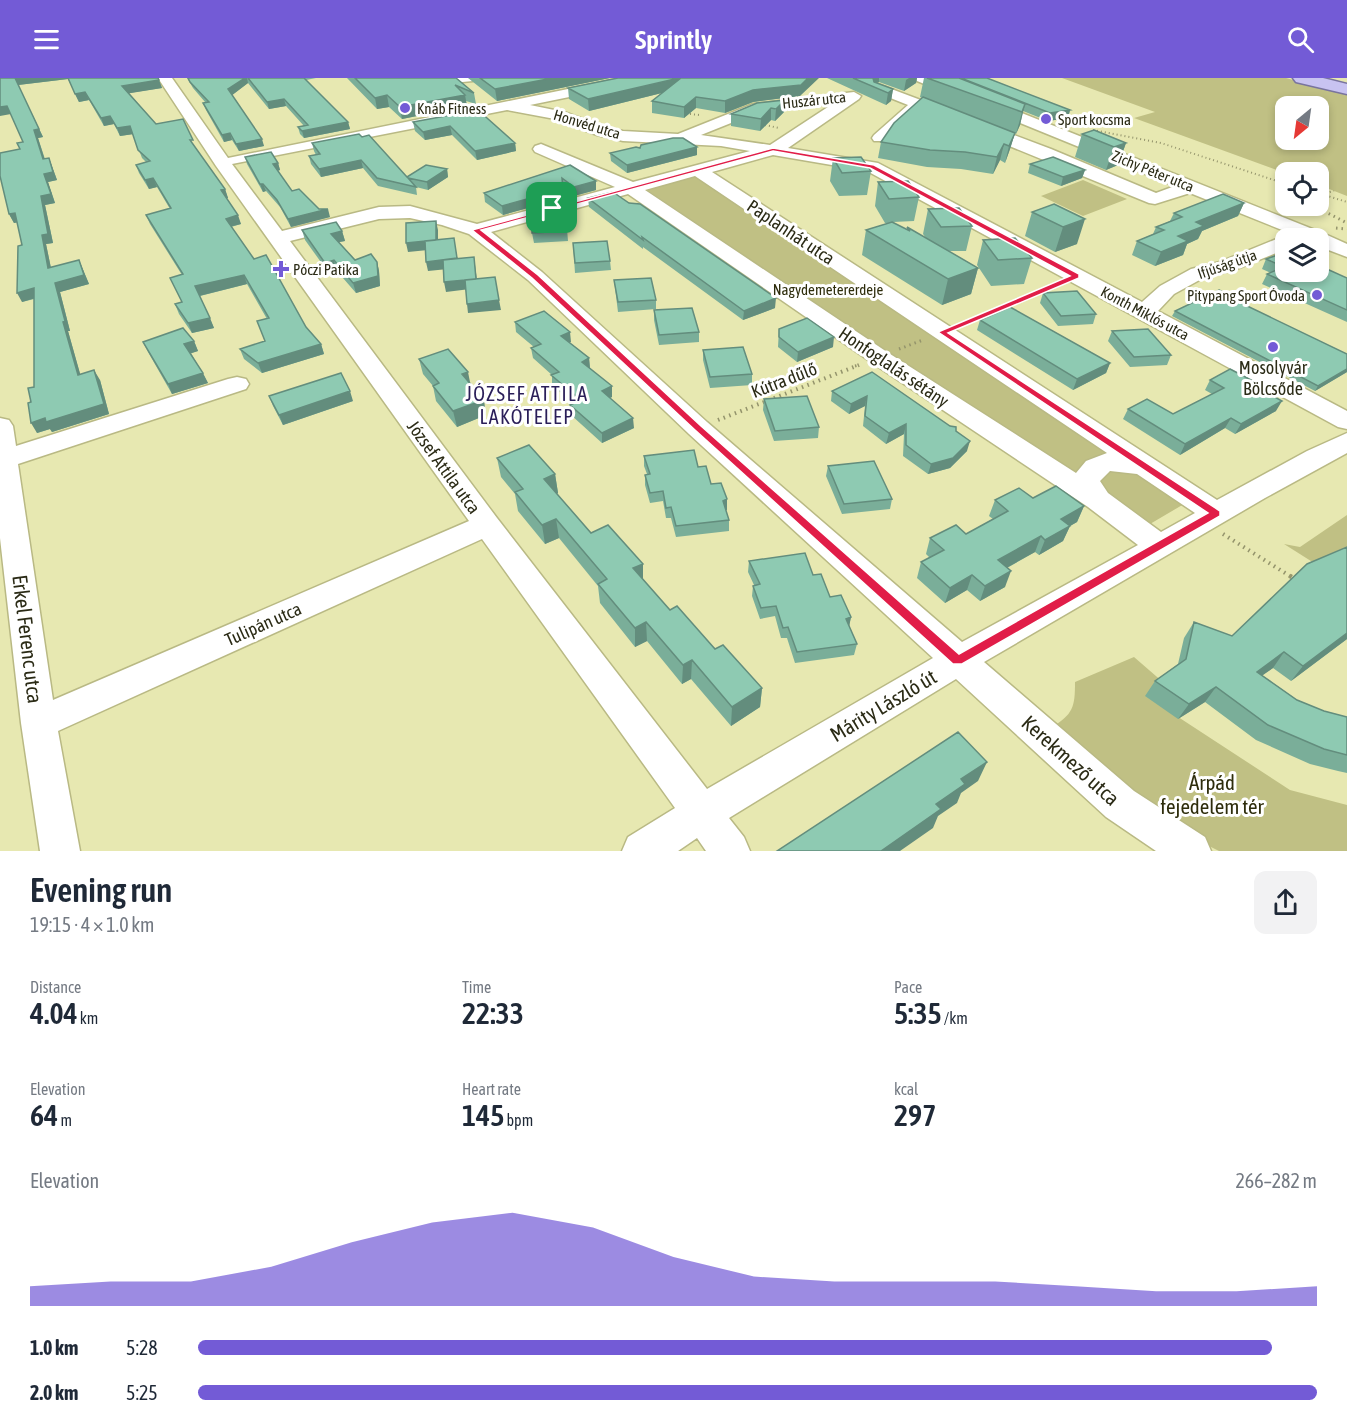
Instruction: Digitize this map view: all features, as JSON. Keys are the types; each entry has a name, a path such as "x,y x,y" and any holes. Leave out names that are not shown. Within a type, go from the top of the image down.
{"main road":[{"path":"1302,78 1347,89"}],"street":[{"name":"József Attila utca","path":"165,78 222,162 487,525 730,851"},
{"path":"222,162 498,106 527,105 643,78"},
{"path":"460,79 498,106"},
{"name":"Huszár utca","path":"706,126 753,109 820,98 854,96 878,88 915,81"},
{"name":"Zichy Péter utca","path":"915,81 1072,138 1193,186 1289,228"},
{"path":"826,82 854,96"},
{"path":"878,88 1155,199 1193,186"},
{"name":"Huszár utca","path":"773,150 854,96"},
{"path":"880,138 918,104"},
{"name":"Honvéd utca","path":"527,105 613,134 721,141 845,160"},
{"name":"Honvéd utca","path":"681,138 706,126"},
{"name":"Honfoglalás sétány","path":"541,149 629,187 879,357 1098,500 1161,546"},
{"path":"476,230 773,150"},
{"name":"Konth Miklós utca","path":"845,160 872,167 1347,421"},
{"name":"Paplanhát utca","path":"696,169 1150,469 1210,517"},
{"name":"Kerekmező utca","path":"278,238 339,220 379,213 410,212 447,220 476,230 535,276 698,428 1120,804 1191,851"},
{"name":"Zichy Péter utca","path":"1329,244 1347,251"},
{"name":"Ifjúság útja","path":"1142,312 1156,303 1167,290 1198,273 1227,266 1275,246"},
{"path":"5,459 237,384"},
{"name":"Erkel Ferenc utca","path":"0,426 39,723 60,851"},
{"name":"Márity László út","path":"642,851 702,812 958,660 1161,546 1252,491 1347,442"},
{"path":"1098,500 1086,480 1089,472 1102,462 1116,461 1150,469"},
{"name":"Tulipán utca","path":"39,723 487,525"}],"path":[{"path":"765,125 777,127"},
{"path":"1072,138 1090,129 1152,141 1275,180"},
{"path":"1329,192 1334,191"},
{"path":"1329,197 1347,202"},
{"path":"1329,214 1347,223"},
{"name":"Kútra dűlő","path":"698,428 942,332 1076,276"},
{"path":"1210,517 1296,579"}],"green space":[{"path":"1062,78 1286,78 1347,95 1347,196 1329,189 1329,162 1275,162 1275,169 1134,118 1155,112"},
{"name":"Nagydemetererdeje","path":"696,175 1121,459 1079,481 644,188"},
{"path":"1083,180 1127,199 1083,216 1041,196"},
{"path":"1133,468 1184,504 1150,524 1138,520 1102,497 1097,477 1106,469"},
{"path":"1347,515 1347,558 1322,568 1284,544 1300,547"},
{"name":"Árpád fejedelem tér","path":"1134,657 1164,683 1146,696 1290,790 1347,805 1347,851 1219,851 1195,839 1051,728 1064,719 1071,709 1075,682"}],"building":[{"path":"0,78 15,78 39,129 34,130 43,159 49,158 53,172 44,174 51,194 41,196 48,234 42,235 48,268 79,260 84,275 55,283 78,375 94,370 104,404 46,422 45,418 31,423 28,403 31,402 28,388 34,387 34,288 17,293 18,246 22,245 15,213 9,214 0,176 0,153 20,149 17,143 23,142 7,106 0,107"},
{"path":"68,78 158,78 159,80 122,86 156,124 183,119 193,140 190,140 225,189 221,190 238,215 226,219 254,259 266,255 306,327 321,344 258,363 240,349 265,341 257,321 269,318 244,275 195,286 210,318 188,323 175,304 182,302 170,278 183,274 146,215 171,208 153,178 145,180 136,165 150,161 138,150 130,126 117,128 110,116 101,118 85,92 75,94"},
{"path":"188,78 245,78 228,89 262,139 236,144 230,133 222,135 203,103 209,102"},
{"path":"248,78 304,78 348,122 302,131 298,127 308,125 284,99 267,102"},
{"path":"355,78 456,78 474,93 455,85 465,95 400,107 387,95 375,98"},
{"path":"480,78 553,78 495,89"},
{"path":"618,78 679,78 588,99 568,88"},
{"path":"681,78 808,78 801,85 753,90 725,101 696,97 684,107 652,101"},
{"path":"853,78 873,78 874,82 893,89 888,93"},
{"path":"927,78 959,78 1025,104 1022,112"},
{"path":"961,78 987,78 1070,110 1050,113"},
{"path":"923,97 1015,133 1009,146 1004,144 997,157 881,142 894,123"},
{"path":"785,100 776,109 771,108 761,119 731,114 757,103"},
{"path":"478,110 515,143 475,151 450,126 423,132 413,122"},
{"path":"1094,130 1126,143 1114,147 1082,134"},
{"path":"359,134 362,137 369,135 407,177 426,165 447,169 427,182 408,178 416,187 377,178 361,160 319,169 309,156 320,154 312,143"},
{"path":"683,138 697,147 627,165 610,153 640,148 641,145"},
{"path":"271,152 278,163 273,164 292,191 299,189 319,209 328,209 288,219 277,200 263,184 260,184 245,157"},
{"path":"861,157 871,171 842,173 833,158"},
{"path":"1053,157 1085,170 1063,177 1030,164"},
{"path":"570,165 596,181 574,187 562,178 563,189 502,206 484,193"},
{"path":"908,181 919,197 889,199 878,182"},
{"path":"613,192 629,203 640,204 776,298 744,311 588,198"},
{"path":"1223,194 1244,203 1196,222 1204,226 1178,236 1188,241 1161,252 1137,241 1164,230 1156,227 1182,217 1174,213"},
{"path":"1054,204 1085,219 1063,227 1032,212"},
{"path":"565,205 567,231 532,233 532,214"},
{"path":"959,208 972,226 941,227 928,209"},
{"path":"436,221 436,240 406,243 406,223"},
{"path":"336,222 342,231 331,234 355,260 371,254 377,262 378,276 353,283 334,260 325,263 302,230"},
{"path":"892,222 910,231 907,227 978,268 948,279 866,230"},
{"path":"454,238 457,258 426,262 425,241"},
{"path":"1015,238 1032,258 998,260 983,240"},
{"path":"607,241 610,261 575,263 573,243"},
{"path":"1275,256 1275,263 1266,259"},
{"path":"474,257 476,279 444,282 443,260"},
{"path":"1329,270 1347,278 1347,310 1285,282 1329,282"},
{"path":"1275,271 1275,278 1267,274"},
{"path":"495,277 499,300 467,304 465,280"},
{"path":"651,278 656,300 618,302 614,280"},
{"name":"Mosolyvár Bölcsőde","path":"1219,290 1347,354 1347,369 1318,386 1175,311"},
{"path":"1077,291 1096,314 1061,316 1043,293"},
{"path":"1010,307 1110,363 1077,379 980,320"},
{"path":"692,308 699,332 659,335 654,310"},
{"path":"544,311 570,332 561,336 589,358 582,362 612,386 602,391 633,418 602,433 570,405 581,400 551,375 559,372 531,348 541,344 515,322"},
{"path":"807,318 834,337 798,352 779,337 779,329"},
{"path":"183,328 194,341 184,344 203,373 168,384 143,342"},
{"path":"1148,329 1171,355 1134,357 1112,331"},
{"path":"743,347 752,374 710,377 703,350"},
{"path":"448,349 468,372 462,374 484,400 453,411 433,386 439,383 419,359"},
{"path":"1230,369 1255,382 1251,384 1282,401 1241,424 1231,418 1185,444 1128,409 1147,399 1173,414 1224,388 1210,380"},
{"path":"872,372 950,426 956,427 956,431 970,441 953,458 931,464 906,445 906,424 889,433 865,416 867,396 851,404 832,391"},
{"path":"341,373 350,391 279,415 269,396"},
{"path":"807,396 819,427 775,431 764,399"},
{"path":"529,445 555,474 544,479 591,533 608,525 643,564 633,568 670,610 677,606 715,649 723,645 762,688 732,707 692,660 683,665 646,622 635,628 598,584 607,579 556,519 542,525 515,492 523,489 497,458"},
{"path":"694,450 698,467 706,466 711,484 721,483 727,499 723,501 729,520 676,526 671,507 666,508 663,491 650,493 645,475 650,474 644,456"},
{"path":"874,461 892,499 844,504 828,466"},
{"path":"1056,486 1084,506 1061,519 1070,526 1045,540 1041,536 998,560 1011,571 985,586 972,575 950,588 921,562 944,550 930,538 956,525 966,534 1008,511 995,500 1019,488 1033,498"},
{"path":"1347,547 1347,633 1303,666 1284,652 1257,672 1297,700 1347,717 1347,755 1324,749 1268,725 1216,687 1189,704 1155,681 1186,659 1194,622 1232,636 1307,564"},
{"path":"805,553 813,575 821,574 830,597 841,595 851,617 846,619 857,644 797,652 788,627 783,628 776,606 761,608 753,586 760,584 749,561"},
{"path":"958,732 987,762 961,779 965,784 936,804 941,809 881,851 777,851"}],"place":[{"name":"Knáb Fitness","path":"405,108"},
{"name":"Sport kocsma","path":"1046,119"},
{"name":"Póczi Patika","path":"281,269"},
{"name":"Pitypang Sport Óvoda","path":"1317,295"},
{"name":"Mosolyvár Bölcsőde","path":"1273,347"}],"district":[{"name":"JÓZSEF ATTILA LAKÓTELEP","path":"527,404"}],"route":[{"path":"773,150 845,160 872,167 1076,276 942,332 1216,513 958,660 698,428 535,276 476,230 552,208 773,150"}]}
